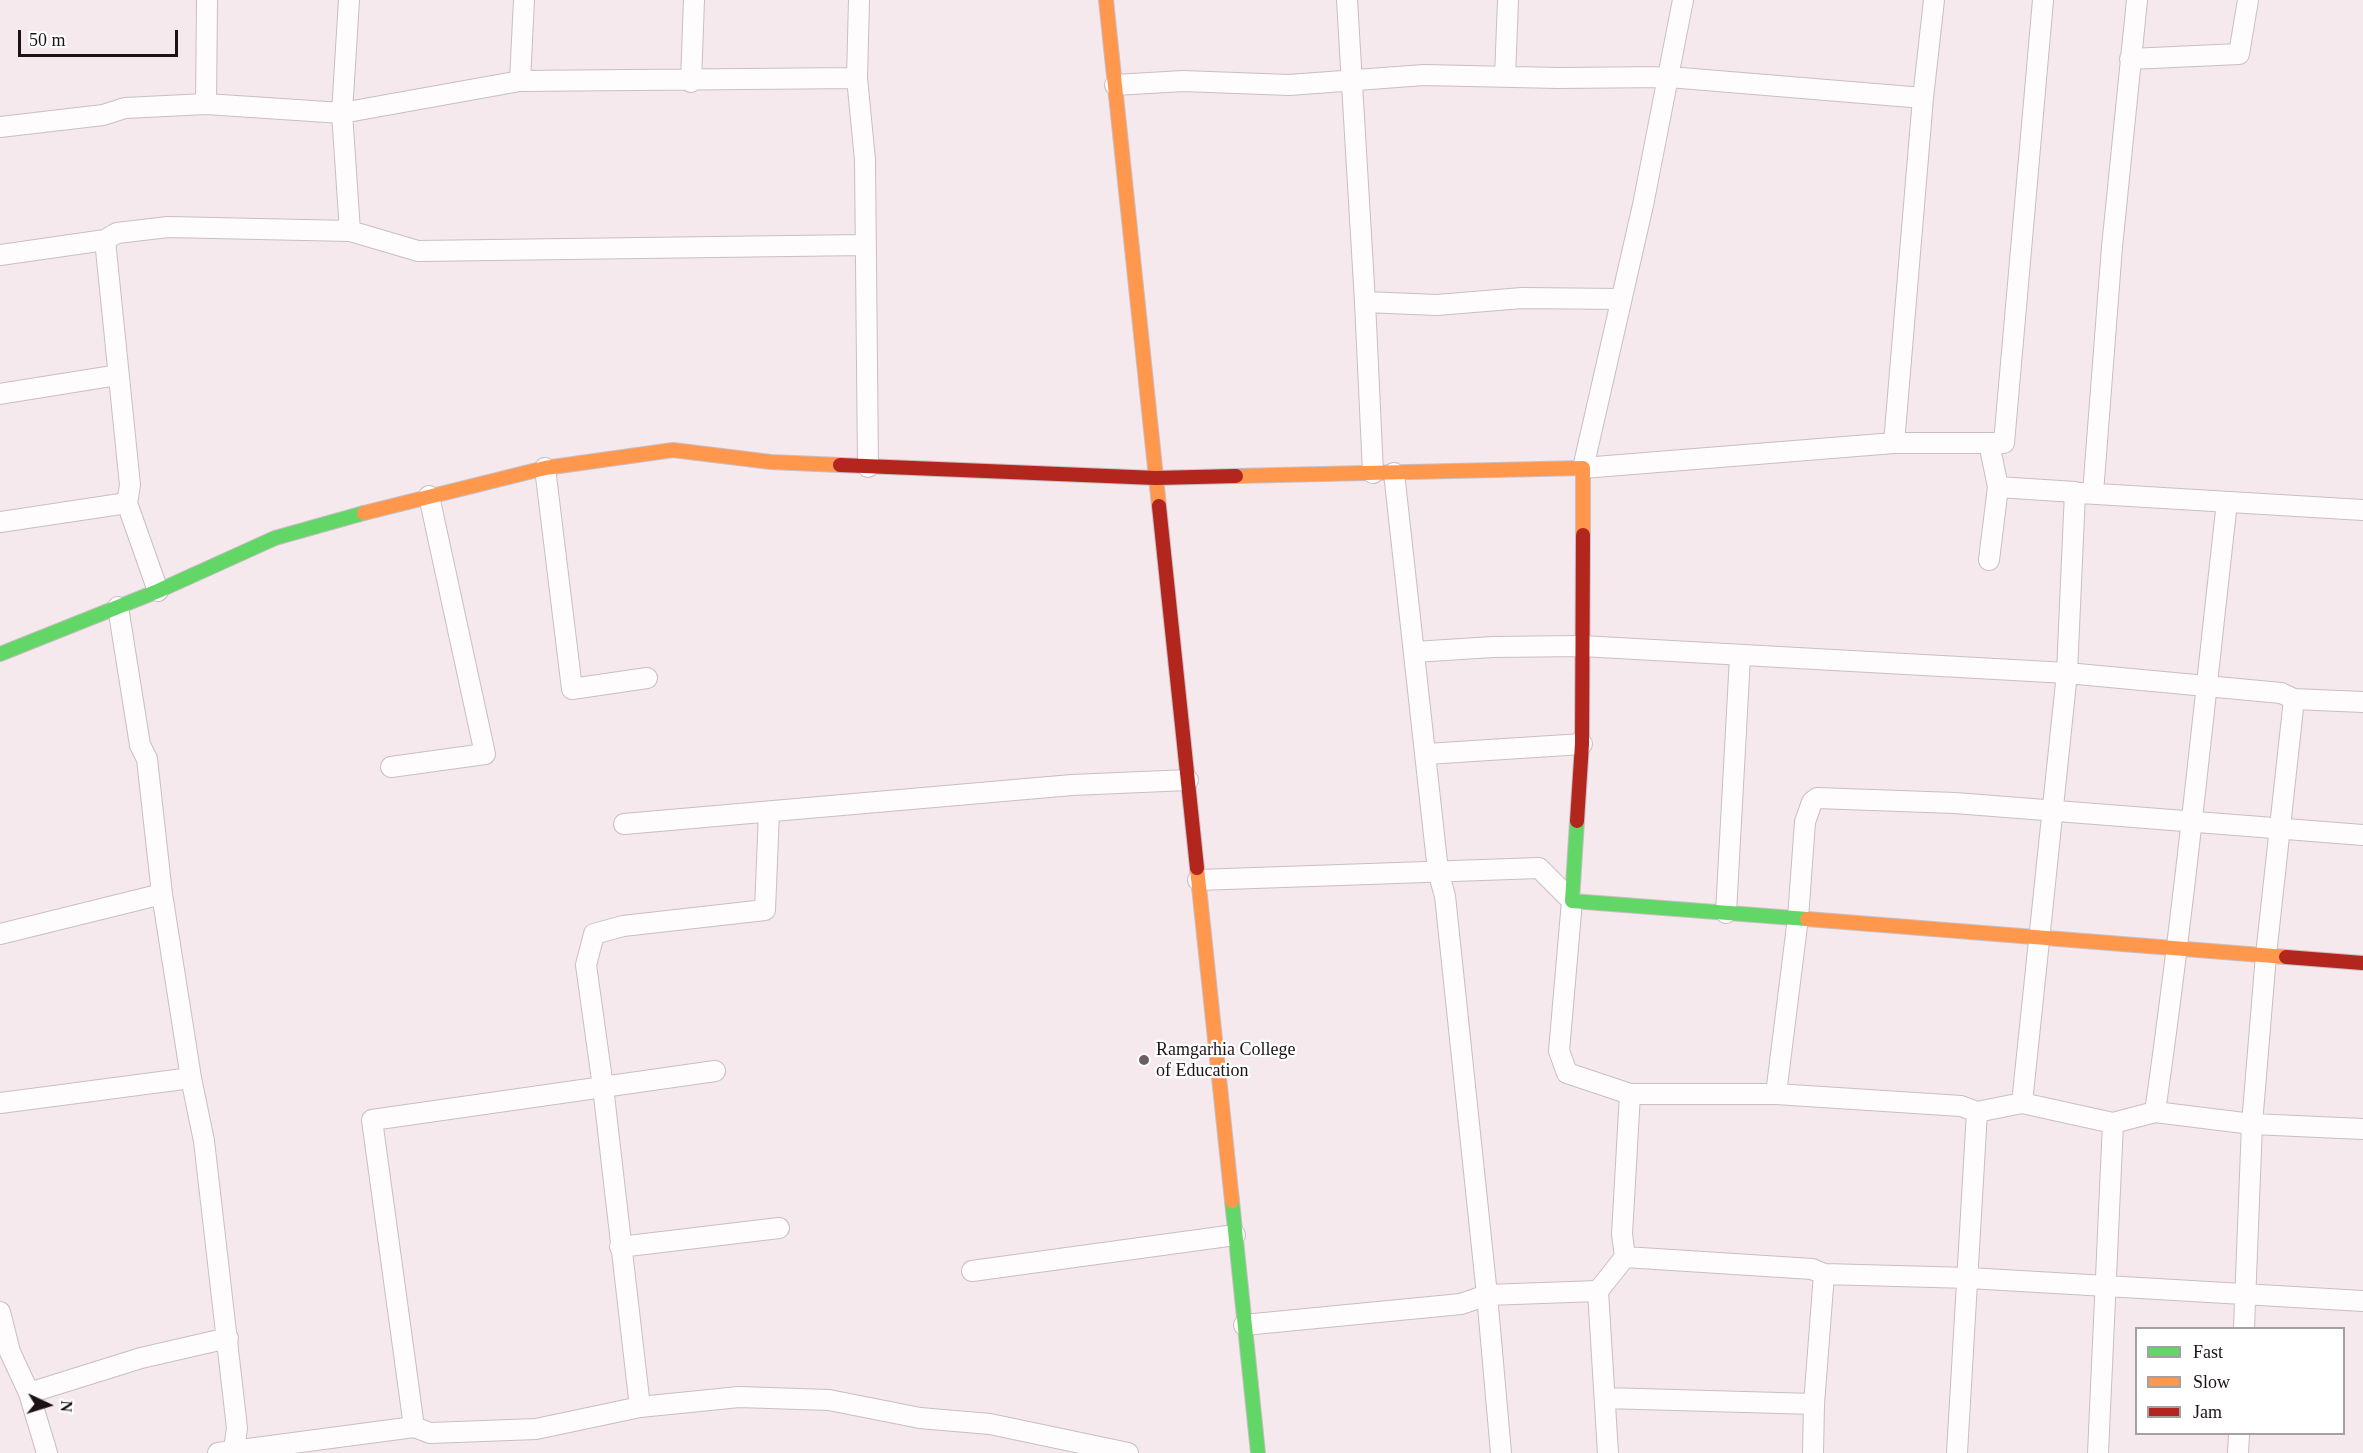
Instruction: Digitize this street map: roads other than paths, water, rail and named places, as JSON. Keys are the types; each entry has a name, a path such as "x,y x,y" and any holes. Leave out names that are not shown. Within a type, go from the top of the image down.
{"street":[{"path":"206,104 207,0"},
{"path":"349,0 342,113 350,231"},
{"path":"520,81 524,0"},
{"path":"691,82 694,0"},
{"path":"859,0 858,78 865,160 864,246 868,467"},
{"path":"1106,0 1258,1453"},
{"path":"1347,0 1373,473"},
{"path":"1504,77 1508,0"},
{"path":"1683,0 1643,205 1582,468 1582,744 1559,1051 1567,1073 1630,1094 1776,1094 1961,1106 1977,1112 2022,1103 2113,1123 2155,1112 2253,1124 2363,1129"},
{"path":"1894,443 1923,98 1934,0"},
{"path":"0,654 158,591 275,538 429,496 545,468 673,450 771,462 1156,478 1582,468 1894,443 2004,443 2043,0"},
{"path":"2022,1103 2137,0"},
{"path":"2130,59 2239,54 2248,0"},
{"path":"1115,85 1184,81 1289,85 1424,75 1669,77 1923,98"},
{"path":"0,127 103,115 125,108 206,104 342,113 520,81 691,82 858,78"},
{"path":"0,255 105,240 117,233 168,227 350,231 418,251 864,246"},
{"path":"105,240 130,485 127,503 158,591"},
{"path":"1365,302 1437,305 1522,298 1620,299"},
{"path":"0,394 118,375"},
{"path":"1989,443 1998,487 1989,560"},
{"path":"545,468 572,689 647,678"},
{"path":"1394,473 1427,754 1438,871 1445,896 1487,1295 1501,1453"},
{"path":"1998,487 2363,510"},
{"path":"391,768 485,754 429,496"},
{"path":"2155,1112 2179,947 2190,821 2227,502"},
{"path":"0,522 127,503"},
{"path":"118,607 131,677 140,745 147,759 162,894 191,1078 204,1141 237,1428 226,1451"},
{"path":"1414,652 1493,646 1582,646 1740,657 2067,673 2281,693 2294,699 2363,702"},
{"path":"1726,913 1740,657"},
{"path":"2244,1327 2253,1124 2266,955 2294,699"},
{"path":"1427,754 1582,744"},
{"path":"624,824 1072,785 1188,780"},
{"path":"1776,1094 1798,918 1805,822 1812,802 1817,798 1855,797 2054,810 2363,835"},
{"path":"639,1407 603,1087 586,965 594,934 623,926 765,909 769,812"},
{"path":"1198,880 1539,868 1572,901 2363,963"},
{"path":"0,934 162,894"},
{"path":"414,1427 372,1120 715,1071"},
{"path":"0,1103 191,1078"},
{"path":"1608,1453 1598,1292 1625,1257 1622,1234 1630,1094"},
{"path":"1957,1453 1977,1112"},
{"path":"2098,1453 2113,1123"},
{"path":"620,1246 779,1228"},
{"path":"972,1271 1235,1235"},
{"path":"1625,1257 1812,1269 1824,1274 1969,1278 2363,1301"},
{"path":"1814,1453 1814,1404 1824,1274"},
{"path":"1245,1325 1461,1304 1487,1295 1598,1292"},
{"path":"0,1312 5,1355 29,1393 47,1453"},
{"path":"29,1393 141,1358 228,1338"},
{"path":"226,1451 414,1427 430,1433 536,1429 639,1407 739,1397 829,1400 920,1418 990,1424 1128,1453"},
{"path":"1605,1398 1814,1404"},
{"path":"2238,1453 2239,1435"}],"place":[{"name":"Ramgarhia College of Education","path":"1144,1060"}]}
